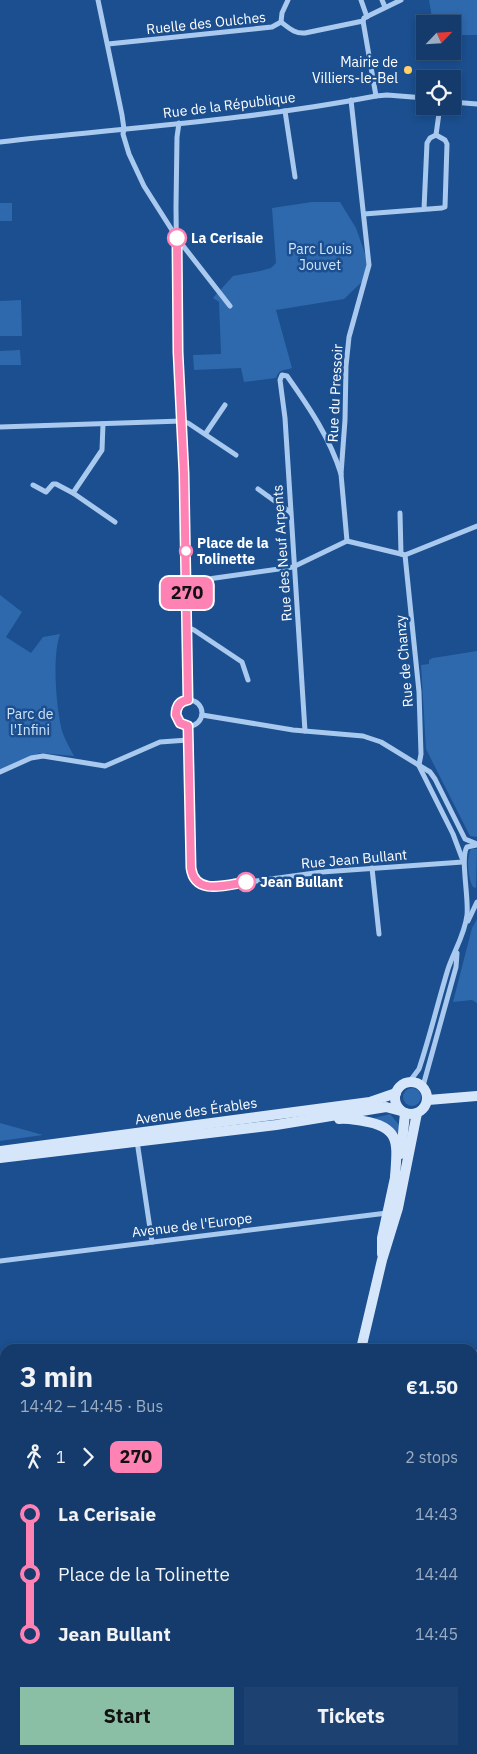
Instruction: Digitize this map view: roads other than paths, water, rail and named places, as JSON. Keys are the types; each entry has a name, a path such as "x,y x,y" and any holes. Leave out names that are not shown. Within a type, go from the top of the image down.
{"main road":[{"path":"382,1260 382,1238 386,1213 402,1151 403,1112 396,1103 396,1093 402,1084 410,1081 417,1082 423,1086 428,1100 424,1108 417,1113 403,1112"},
{"name":"Avenue des Érables","path":"0,1150 370,1102 396,1093"},
{"path":"428,1100 477,1096"},
{"name":"Avenue des Érables","path":"276,1125 386,1107 403,1112"},
{"path":"363,1344 382,1260 398,1208 417,1113"},
{"name":"Avenue des Érables","path":"0,1158 276,1125 343,1119 379,1124 389,1130 395,1139 397,1149 394,1178"}],"street":[{"path":"98,0 124,129 123,134 132,164 177,238 230,306"},
{"name":"Ruelle des Oulches","path":"108,44 272,28 281,22 282,13 288,0"},
{"path":"361,0 376,96"},
{"path":"382,0 385,8"},
{"path":"281,22 298,33 365,19 401,0"},
{"name":"Rue de la République","path":"0,142 284,111 376,96 416,97"},
{"name":"Rue du Pressoir","path":"347,541 341,474 347,347 369,265 351,100"},
{"path":"461,103 477,104"},
{"path":"284,111 295,177"},
{"path":"436,135 439,115"},
{"path":"179,123 177,155 178,342 182,421 188,700"},
{"path":"424,209 426,143 436,135"},
{"path":"364,214 442,208 446,204 447,144 445,140 436,135"},
{"name":"Rue des Neuf Arpents","path":"305,731 293,567 285,418 280,380 282,375 287,376 324,434 336,455 341,474"},
{"path":"206,433 225,405"},
{"path":"0,427 182,421 206,433 236,455"},
{"path":"73,493 102,450 102,424"},
{"path":"33,485 46,492 53,484 56,484 73,493 115,522"},
{"path":"258,489 290,512"},
{"name":"Rue de Chanzy","path":"400,513 419,692 421,754 419,765"},
{"path":"186,581 293,567 347,541 403,555 477,526"},
{"path":"187,628 194,630 242,662 248,680"},
{"path":"188,700 199,704 202,715 196,724 188,726 180,723 176,715 180,703 188,700"},
{"path":"202,715 305,731 372,738 430,772 465,839 477,845"},
{"name":"Rue Jean Bullant","path":"188,726 191,868 193,877 199,884 213,887 298,875 463,862"},
{"path":"0,772 31,758 43,756 105,766 160,742 188,740"},
{"path":"419,765 454,834 463,862 468,895 466,924"},
{"path":"463,862 465,849 477,845"},
{"path":"372,868 380,934"},
{"path":"410,1081 419,1069 449,967 477,902"},
{"path":"423,1086 456,967 458,948"},
{"path":"137,1141 152,1242"},
{"name":"Avenue de l'Europe","path":"0,1261 386,1213"}],"place":[{"name":"Mairie de Villiers-le-Bel","path":"408,70"},
{"name":"La Cerisaie","path":"177,238"},
{"name":"Place de la Tolinette","path":"186,551"},
{"name":"Jean Bullant","path":"246,882"}],"park label":[{"name":"Parc Louis Jouvet","path":"320,258"},
{"name":"Parc de l'Infini","path":"30,722"}]}
